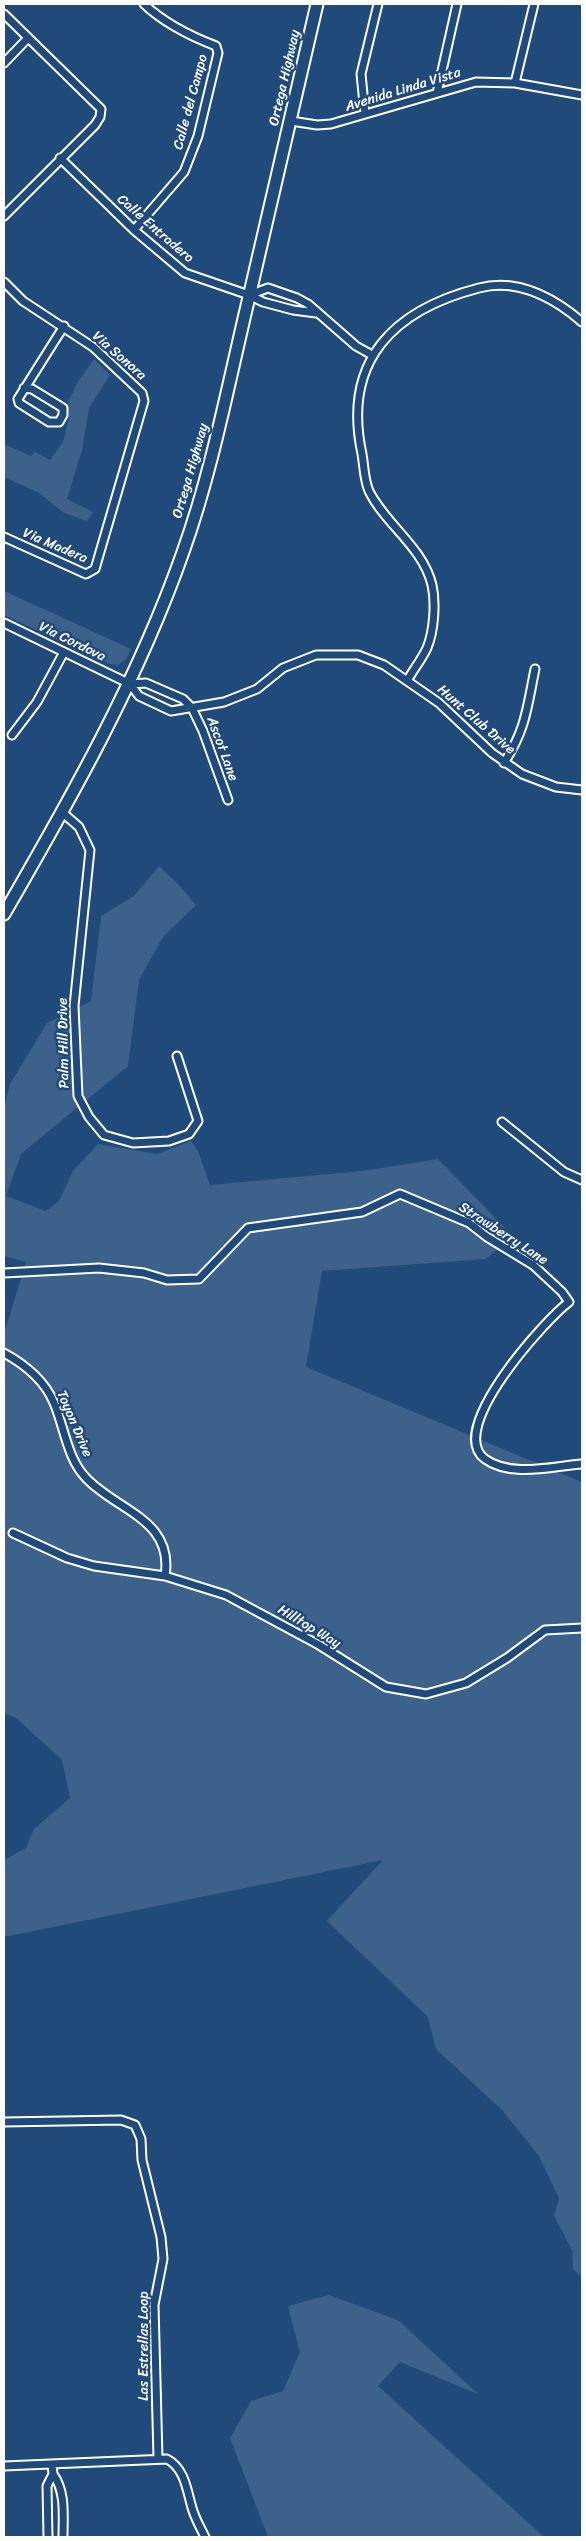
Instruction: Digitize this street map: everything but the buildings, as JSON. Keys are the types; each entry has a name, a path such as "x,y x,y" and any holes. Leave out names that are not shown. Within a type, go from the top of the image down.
{"main road":[{"name":"Ortega Highway","path":"4,914 63,813 130,684 182,554 204,489 227,400 249,295 317,4"}],"street":[{"name":"Calle del Campo","path":"134,230 184,172 198,136 218,52 216,46 189,35 152,12 144,4"},
{"path":"365,114 361,74 378,4"},
{"path":"437,93 457,4"},
{"path":"515,84 534,4"},
{"path":"4,14 101,109 100,117 94,125 4,216"},
{"path":"4,63 28,38"},
{"name":"Avenida Linda Vista","path":"290,121 317,125 331,124 476,82 515,84 582,95"},
{"name":"Calle Entradero","path":"60,158 134,230 185,273 205,282 249,295 263,302 293,310 316,313"},
{"name":"Via Sonora","path":"4,282 23,300 93,347 142,393 144,401 95,569"},
{"path":"407,681 427,648 432,627 432,585 425,568 384,515 368,489 359,442 356,410 360,384 372,355 388,333 415,314 468,291 485,286 514,285 550,297 582,322"},
{"name":"Calle Entradero","path":"249,295 268,288 297,298 308,304 316,313 356,346 372,355"},
{"path":"293,310 297,298"},
{"path":"24,388 32,389 63,408 60,422 49,422 19,403 18,399 24,388 64,326"},
{"name":"Via Madera","path":"4,537 86,574 95,569"},
{"name":"Via Cordova","path":"4,623 130,684"},
{"path":"12,735 37,702 64,652"},
{"name":"Hunt Club Drive","path":"130,684 139,696 171,711 224,702 257,689 283,668 316,655 358,655 384,665 439,702 504,763 540,781 582,790"},
{"path":"504,763 516,744 525,723 535,669"},
{"path":"130,684 146,683 183,699 192,708"},
{"name":"Ascot Lane","path":"192,708 203,731 228,800"},
{"name":"Palm Hill Drive","path":"63,813 79,827 90,850 74,1006 78,1096 84,1110 104,1134 133,1143 168,1141 189,1134 198,1121 177,1056"},
{"path":"502,1122 564,1172 582,1180"},
{"name":"Strawberry Lane","path":"4,1273 98,1268 144,1272 167,1280 193,1280 198,1279 248,1228 362,1212 400,1194 468,1223 486,1237 533,1266 562,1292 569,1302 554,1313 525,1345 489,1397 482,1413 477,1435 477,1449 480,1455 490,1462 514,1469 582,1464"},
{"name":"Toyon Drive","path":"4,1353 21,1362 47,1391 53,1402 69,1451 86,1479 141,1517 162,1542 168,1562 165,1576"},
{"name":"Hilltop Way","path":"13,1533 67,1558 94,1566 165,1576 226,1595 319,1645 386,1687 426,1694 466,1683 507,1658 545,1630 582,1628"},
{"name":"Las Estrellas Loop","path":"4,2122 121,2120 135,2125 141,2139 142,2160 162,2237 162,2259 154,2305 158,2458"},
{"path":"4,2466 167,2459 176,2464 181,2473 193,2514 205,2537"},
{"path":"48,2537 47,2486 52,2474 52,2465"},
{"path":"52,2474 60,2484 63,2499 64,2537"}],"shaded area":[{"path":"94,359 110,375 89,408 82,450 67,499 93,512 87,521 64,513 39,493 4,477 4,444 31,456 35,452 50,460 63,442 69,419 68,402 79,380"},
{"path":"4,591 131,649 127,658 118,665 110,664 4,615"},
{"path":"159,866 196,905 163,937 139,980 128,1066 21,1154 6,1196 46,1211 59,1201 73,1171 98,1144 157,1154 191,1141 198,1151 210,1185 362,1171 438,1159 513,1236 486,1259 322,1271 306,1367 582,1482 582,2278 573,2269 572,2250 554,2216 559,2198 539,2156 502,2110 436,2049 428,2017 327,1921 383,1860 4,1937 4,1860 26,1848 34,1829 70,1798 62,1760 16,1718 4,1713 4,1334 26,1262 4,1256 4,1106 10,1084 47,1023 91,1001 101,916 134,896"},
{"path":"329,2295 398,2320 478,2394 400,2362 378,2386 544,2537 268,2537 230,2438 251,2401 283,2391 300,2352 288,2306"}]}
